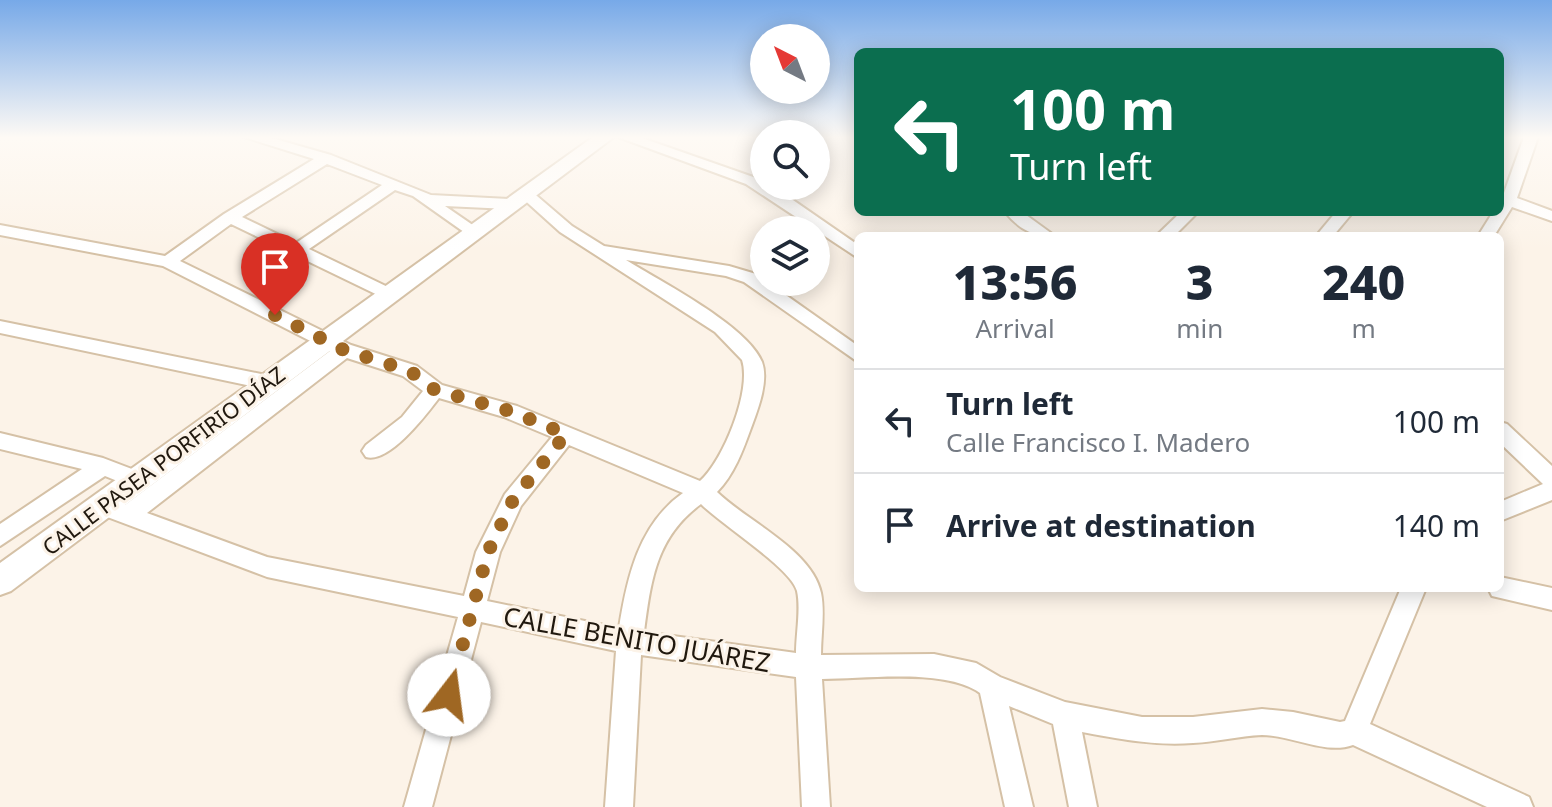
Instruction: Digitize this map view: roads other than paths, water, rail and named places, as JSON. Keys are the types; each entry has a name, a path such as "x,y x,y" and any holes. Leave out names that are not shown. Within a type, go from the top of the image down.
{"street":[{"path":"168,262 230,217 299,175"},
{"path":"369,175 429,200 471,232"},
{"name":"CALLE PASEA PORFIRIO DÍAZ","path":"0,581 115,510 137,480 266,382 334,345 388,294 551,175"},
{"path":"730,175 762,186 854,250"},
{"path":"1515,175 1505,199 1552,216"},
{"path":"298,249 393,184"},
{"path":"429,200 517,198 721,328 742,347 753,365 754,379 733,456 703,492 668,519 651,546 640,584 631,642 619,807"},
{"path":"1026,216 1043,232"},
{"path":"1328,232 1342,216"},
{"path":"230,217 388,294"},
{"path":"1168,232 1184,218"},
{"path":"0,230 168,262 334,345 410,371 435,390 510,411 703,492 728,517 790,562 804,577 810,595 808,667 816,807"},
{"path":"596,249 729,271 750,278 854,352"},
{"path":"0,327 266,382"},
{"path":"115,510 251,424 334,345"},
{"path":"373,451 409,422 435,390"},
{"path":"1504,433 1547,469"},
{"path":"418,807 488,552 513,500 566,434"},
{"path":"0,441 103,466 137,480"},
{"path":"0,536 103,466"},
{"path":"1504,510 1552,490"},
{"name":"CALLE BENITO JUÁREZ","path":"115,510 267,567 631,642 808,667 934,666 976,675 991,686 1065,715 1142,730 1193,730 1262,722 1293,725 1340,736 1354,731"},
{"path":"1504,589 1552,599"},
{"path":"1412,592 1354,731 1519,807"},
{"path":"991,686 1019,807"},
{"path":"1065,715 1083,807"}]}
